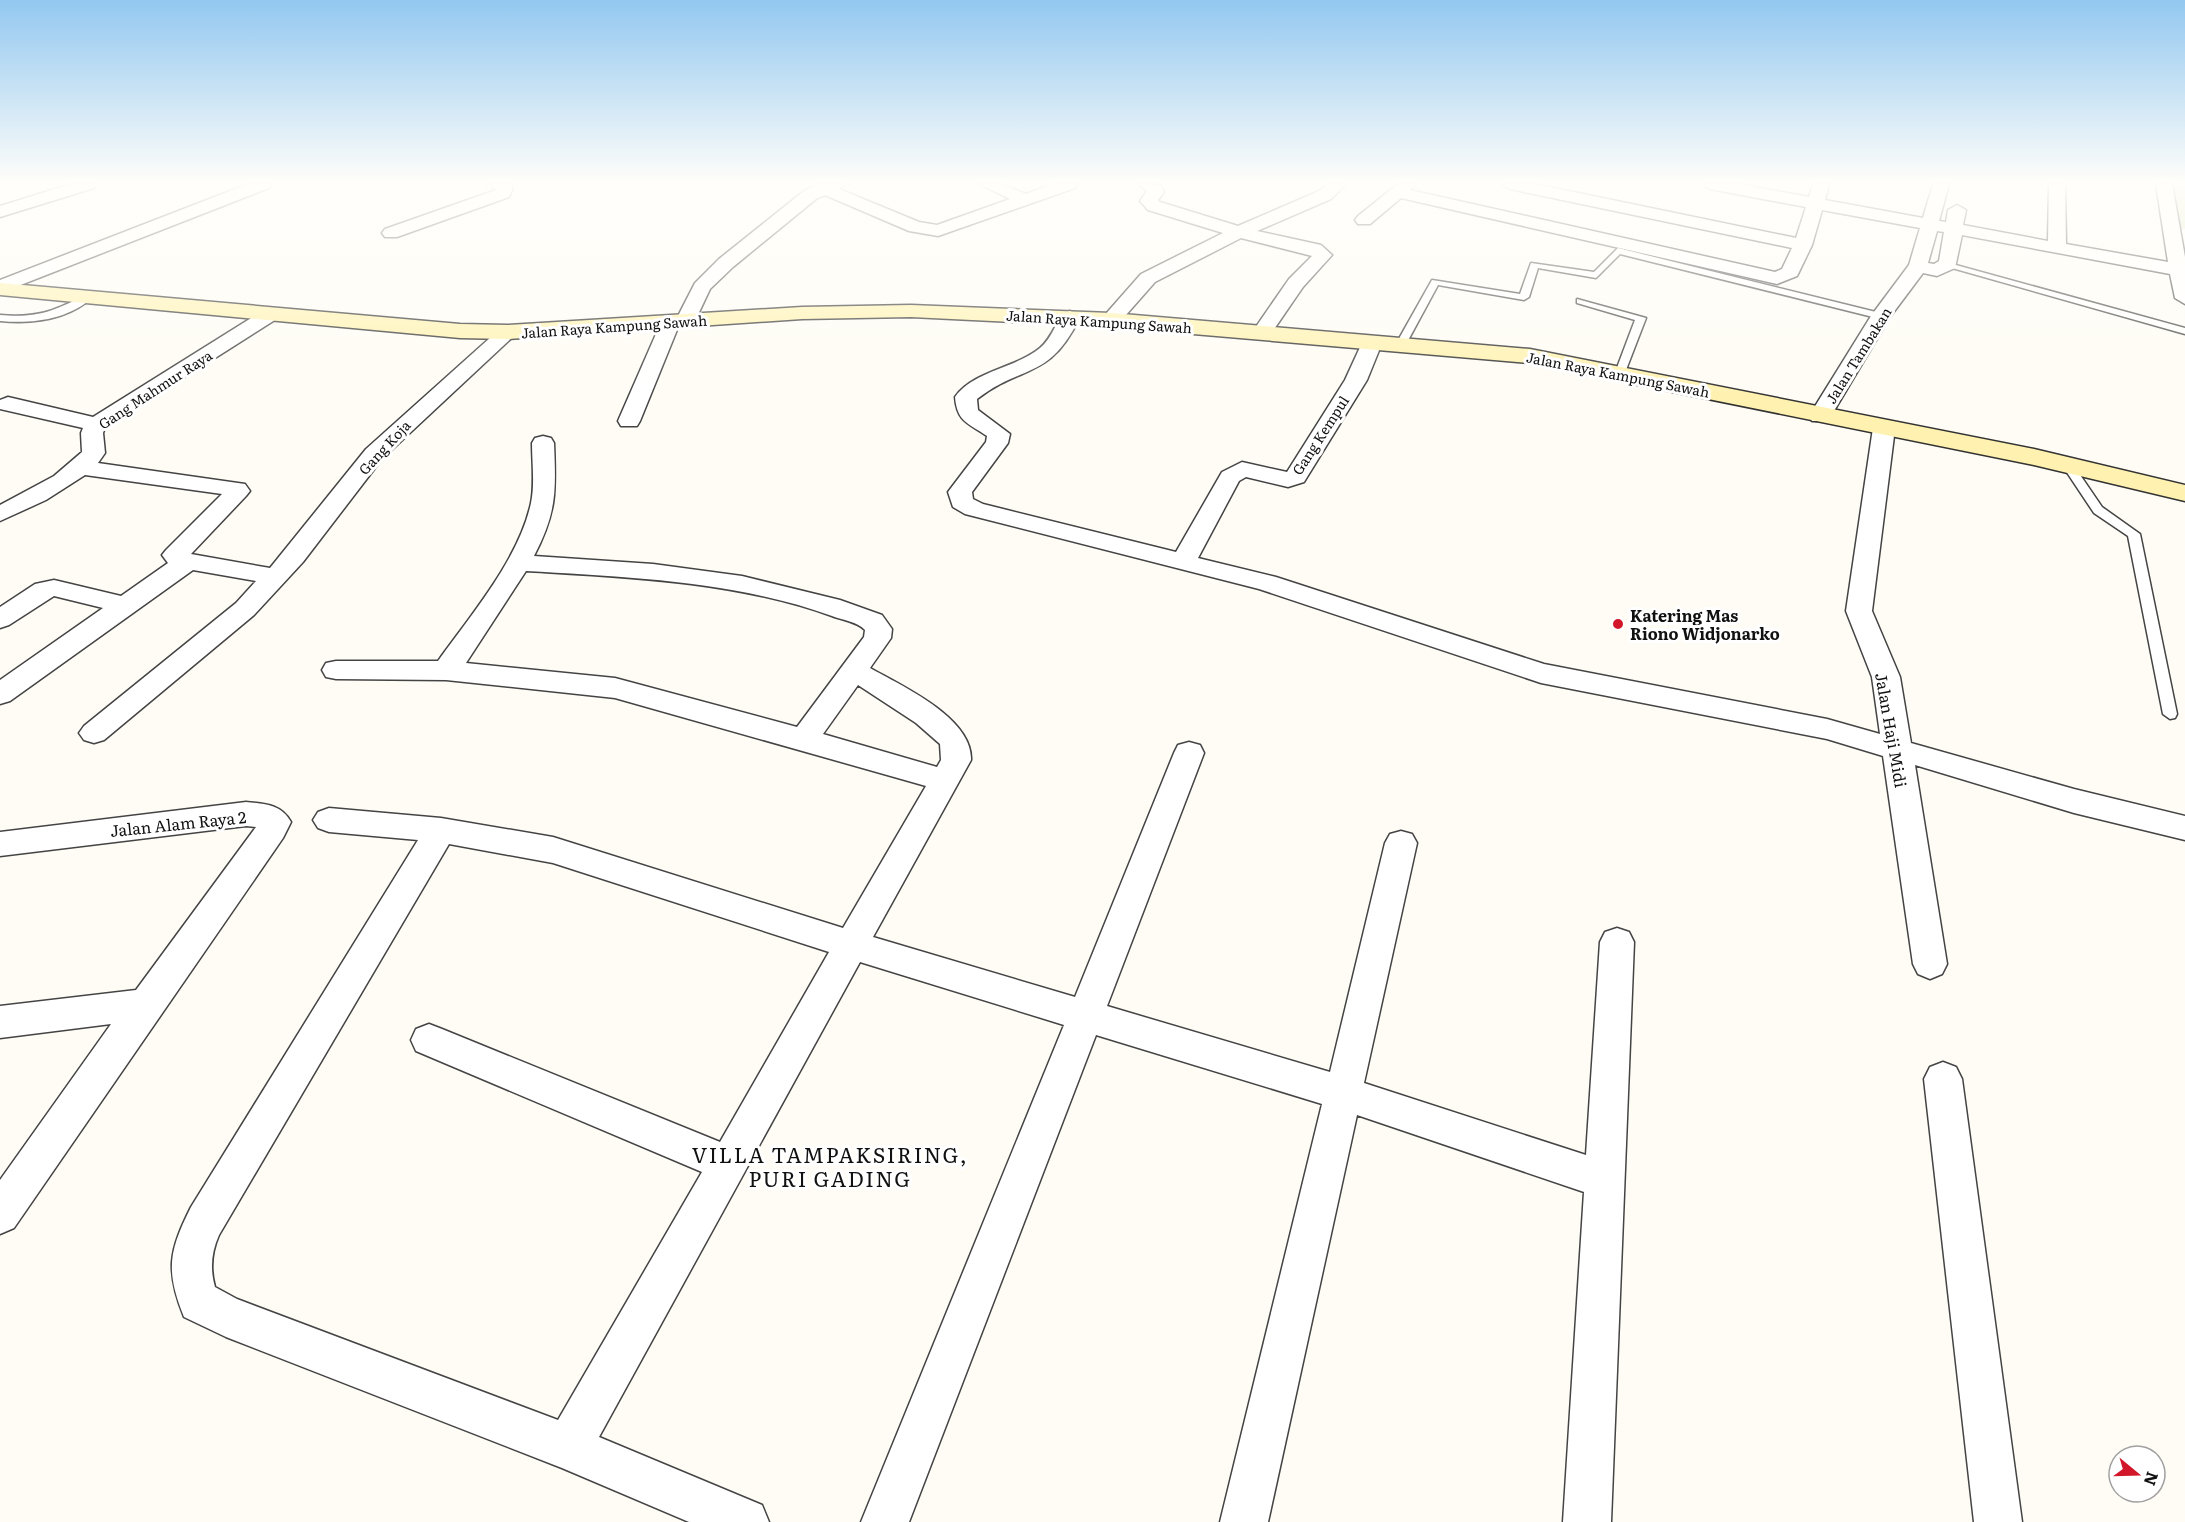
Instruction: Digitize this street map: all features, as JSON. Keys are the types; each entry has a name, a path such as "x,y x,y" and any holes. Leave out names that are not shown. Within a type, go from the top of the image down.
{"street":[{"path":"0,288 83,255"},
{"path":"629,421 678,321 712,276 737,255"},
{"path":"1111,320 1135,290 1149,278 1194,255"},
{"path":"1261,334 1296,283 1323,255"},
{"path":"1674,255 1777,278 1790,272 1798,255"},
{"name":"Jalan Tambakan","path":"1820,416 1881,316 1918,266 1921,255"},
{"name":"Jalan Tambakan","path":"1948,264 1950,255"},
{"path":"2095,255 2181,271"},
{"path":"2178,255 2185,298"},
{"path":"1918,266 1937,270 1948,264"},
{"name":"Jalan Raya Kampung Sawah","path":"0,288 402,327 508,332 802,313 911,311 1070,317 1530,356 2068,465 2185,493"},
{"name":"Gang Mahmur Raya","path":"81,467 94,453 92,433 96,424 271,314"},
{"path":"1070,317 1058,340 1044,355 985,382 966,397 967,413 999,434 997,443 960,492 961,502 974,509 1059,532 1268,583 1540,673 1827,729 1896,747 2074,801 2185,828"},
{"name":"Gang Koja","path":"94,733 245,609 277,577 374,454 508,332"},
{"name":"Gang Kempul","path":"1184,561 1230,477 1242,469 1288,480 1296,477 1336,408 1356,380 1372,343"},
{"path":"8,404 96,424"},
{"name":"Jalan Haji Midi","path":"1884,428 1859,611 1886,677 1930,964"},
{"path":"446,671 517,563 543,503 543,443"},
{"path":"0,514 81,467 237,489 238,491 232,498 175,555 178,559 277,577"},
{"path":"0,694 128,606 188,561"},
{"path":"517,563 668,573 760,588 847,610 873,621 879,629 877,638 804,739"},
{"path":"0,620 44,590 54,588 128,606"},
{"path":"336,670 446,671 544,678 615,688 804,739 946,781"},
{"path":"568,1447 854,946 956,760 956,745 946,732 899,697 853,670"},
{"path":"885,1522 1189,753"},
{"name":"Jalan Alam Raya 2","path":"0,844 246,814 273,818 272,829 146,1004 0,1214"},
{"path":"329,820 441,830 553,850 854,946 1343,1093 1605,1180"},
{"path":"441,830 205,1221 192,1248 189,1279 199,1302 226,1316 568,1447 745,1522"},
{"path":"1244,1522 1401,843"},
{"path":"1587,1522 1617,942"},
{"path":"0,1022 146,1004"},
{"path":"429,1040 728,1164"},
{"path":"1943,1079 1998,1522"}],"lane":[{"path":"1401,345 1435,282 1524,297 1534,265 1596,274 1614,255"},
{"path":"1634,255 1881,316"},
{"path":"1948,264 2185,332"},
{"path":"0,318 30,321 45,319 88,297"},
{"path":"1580,302 1641,318 1620,373"},
{"path":"2068,465 2098,510 2134,534 2170,714"}],"place":[{"name":"Katering Mas Riono Widjonarko","path":"1618,624"}],"district":[{"name":"VILLA TAMPAKSIRING, PURI GADING","path":"830,1165"}]}
